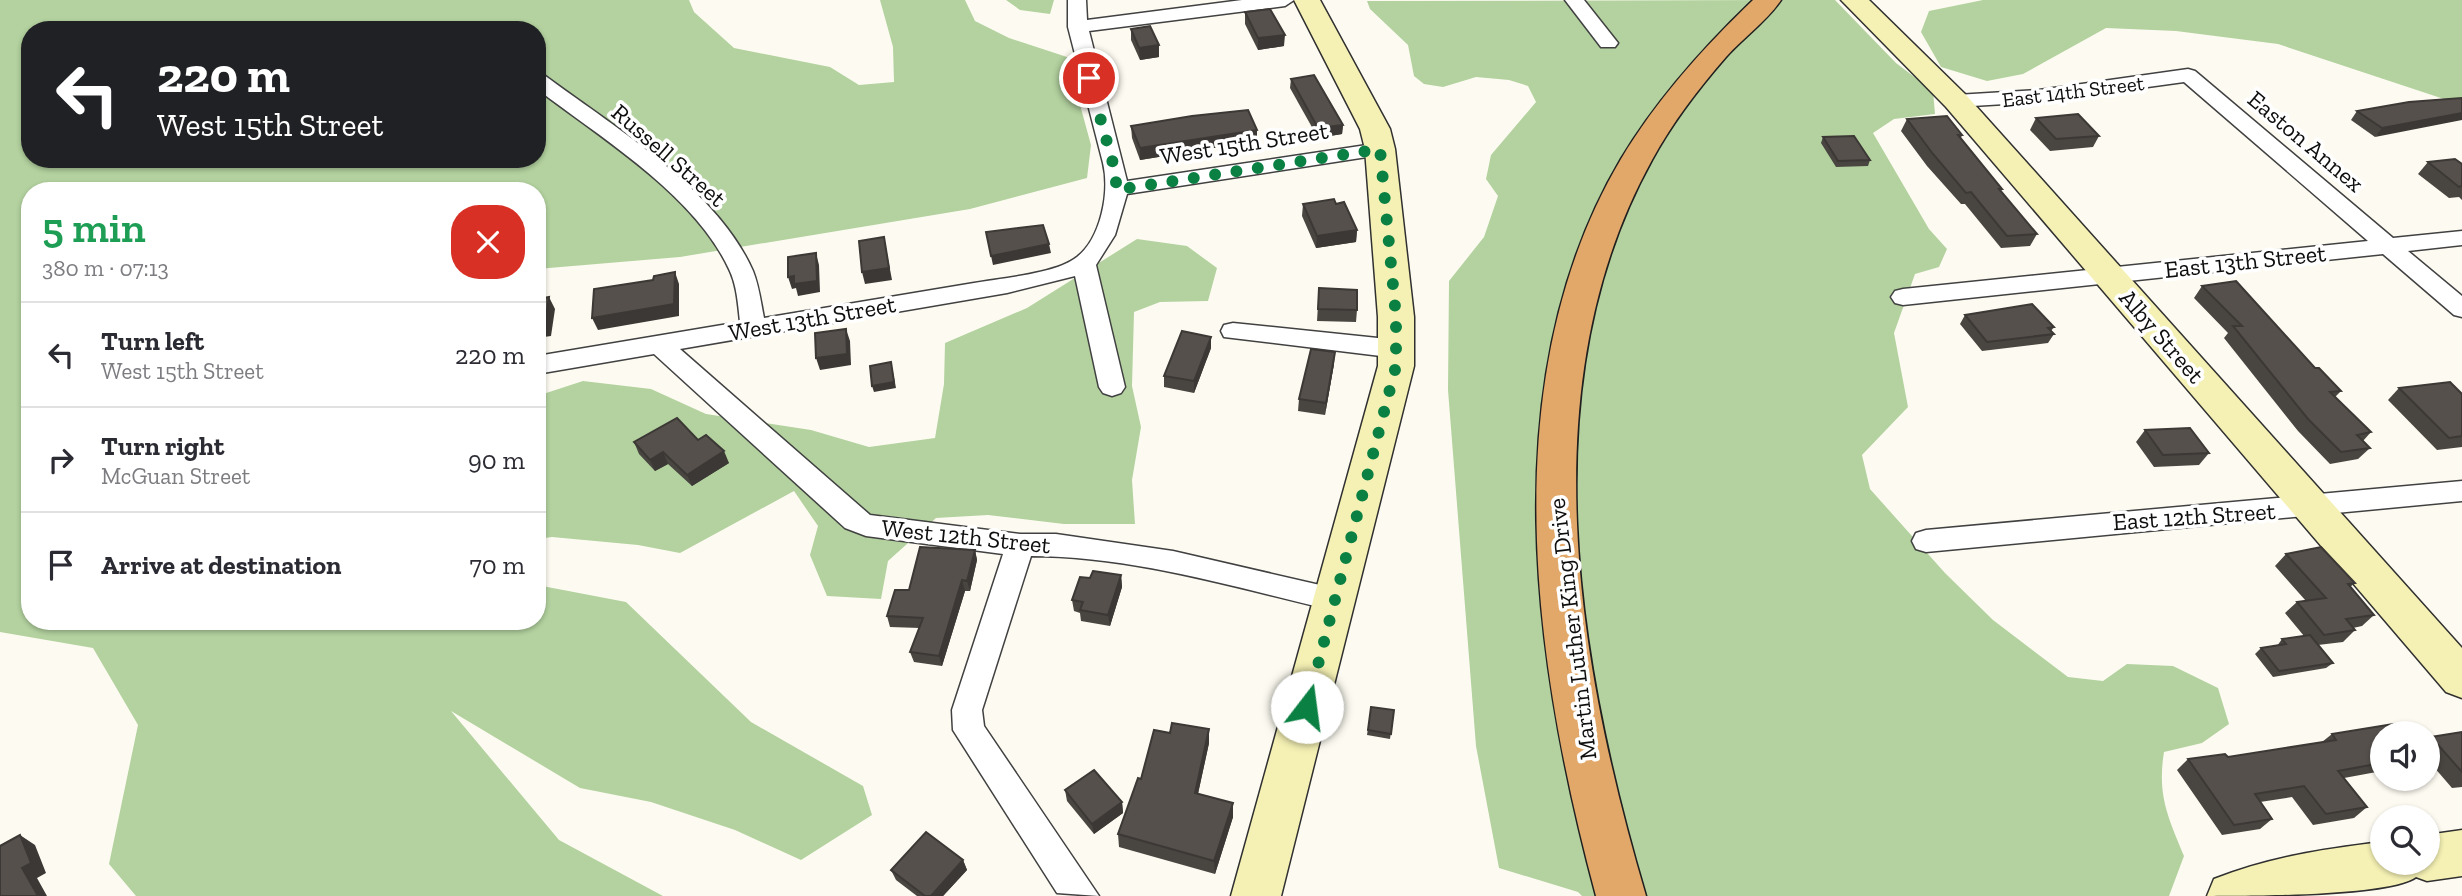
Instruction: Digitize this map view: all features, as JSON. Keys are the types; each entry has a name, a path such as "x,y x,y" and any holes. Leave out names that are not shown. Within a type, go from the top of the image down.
{"highway":[{"name":"Martin Luther King Drive","path":"1621,896 1589,773 1574,686 1559,560 1555,485 1558,419 1566,364 1591,259 1610,209 1635,158 1695,71 1768,0"}],"street":[{"path":"1077,0 1077,27 1116,174 1116,190 1107,226 1097,248 1084,264 1112,387"},
{"path":"1077,27 1260,1 1285,0"},
{"path":"1574,0 1608,43"},
{"name":"Alby Street","path":"1854,0 1956,101 2462,679"},
{"path":"1256,896 1388,403 1397,349 1391,254 1380,149 1375,129 1311,9 1260,1"},
{"name":"East 14th Street","path":"1956,101 2039,96 2188,75"},
{"name":"Easton Annex","path":"2188,75 2462,309"},
{"name":"Russell Street","path":"546,86 633,153 706,219 728,246 741,271 753,328"},
{"name":"West 15th Street","path":"1116,190 1380,149"},
{"name":"East 13th Street","path":"1903,297 2462,238"},
{"name":"West 13th Street","path":"546,363 1007,285 1059,274 1084,264"},
{"path":"1233,331 1397,349"},
{"name":"West 12th Street","path":"659,344 855,520 866,525 1020,545 1056,545 1173,562 1336,599"},
{"name":"East 12th Street","path":"1926,541 2067,524 2313,508 2462,491"},
{"path":"1020,545 968,710 969,730 978,748 1069,882 1082,896"},
{"path":"2440,856 2462,853"},
{"path":"2232,896 2251,888 2300,877 2370,867"}],"green space":[{"path":"0,0 689,0 694,12 734,48 830,67 859,85 894,82 893,47 880,0 965,0 975,21 1009,38 1067,57 1091,145 1087,178 970,209 680,257 546,268 546,182 21,182 21,630 546,630 546,587 626,602 751,722 863,786 872,815 801,860 735,830 651,802 580,788 451,711 559,840 663,896 136,896 109,864 138,725 93,648 0,632"},
{"path":"1006,0 1054,0 1050,14 1020,10"},
{"path":"1835,0 1896,63 1933,91 1935,114 1894,119 1873,133 1929,229 1947,249 1939,267 1915,274 1894,333 1908,407 1862,455 1870,489 1945,573 1993,620 2068,677 2103,681 2127,664 2173,666 2218,688 2229,724 2202,743 2164,752 2162,781 2165,806 2184,856 2169,896 1582,896 1578,892 1499,868 1476,746 1448,390 1449,281 1484,237 1498,196 1486,179 1491,155 1536,102 1528,86 1509,80 1476,77 1443,87 1424,84 1414,76 1408,45 1370,9 1367,1"},
{"path":"1983,0 2462,0 2462,105 2278,44 2176,31 2106,28 2023,74 1987,81 1941,67 1921,32 1929,11"},
{"path":"1137,239 1187,246 1217,268 1208,301 1160,302 1134,312 1132,386 1141,427 1132,480 1135,524 1064,524 988,515 936,518 888,561 881,599 827,596 810,555 818,526 794,491 680,553 638,545 546,538 546,393 583,381 651,389 706,414 811,430 869,447 935,438 944,384 945,343 1027,308"}],"building":[{"path":"1270,9 1285,35 1258,38 1245,12"},
{"path":"1150,26 1159,45 1139,48 1131,29"},
{"path":"1314,75 1343,125 1318,128 1291,79"},
{"path":"2462,98 2462,113 2382,128 2357,111 2409,102"},
{"path":"1248,110 1257,130 1140,148 1131,126 1192,116"},
{"path":"2078,114 2099,136 2056,139 2036,118"},
{"path":"1947,116 1962,135 1958,135 2002,189 1999,189 2037,234 2007,236 1971,192 1966,193 1907,119"},
{"path":"1854,136 1870,160 1838,161 1823,137"},
{"path":"2455,159 2462,164 2462,186 2459,187 2428,162"},
{"path":"1334,199 1336,204 1344,202 1357,230 1317,236 1303,204"},
{"path":"1043,225 1049,244 991,256 986,232"},
{"path":"884,237 889,268 862,272 859,241"},
{"path":"816,253 817,281 794,284 794,276 788,277 788,257"},
{"path":"675,272 674,304 592,318 594,289 653,280 654,276"},
{"path":"2236,281 2315,368 2319,368 2341,391 2330,392 2371,432 2357,435 2370,448 2341,452 2308,419 2233,326 2242,326 2202,286"},
{"path":"1319,288 1357,290 1357,310 1318,309"},
{"path":"2032,304 2054,327 2048,328 2054,334 1987,342 1965,315"},
{"path":"846,329 847,354 816,358 815,333"},
{"path":"1182,331 1211,337 1194,381 1164,376"},
{"path":"1311,349 1335,352 1326,403 1299,399"},
{"path":"891,362 894,382 872,386 870,366"},
{"path":"2450,382 2462,394 2462,436 2449,438 2399,388"},
{"path":"677,418 698,440 706,435 724,451 687,475 663,452 650,460 634,442"},
{"path":"2190,428 2209,453 2163,455 2145,430"},
{"path":"920,547 975,550 967,581 962,580 939,656 910,652 923,618 887,616 895,590 909,590"},
{"path":"2321,547 2355,583 2348,584 2374,615 2346,619 2355,630 2324,635 2297,602 2326,598 2286,554"},
{"path":"1093,571 1121,575 1108,615 1080,610 1083,602 1072,600 1080,577 1090,578"},
{"path":"2310,635 2333,663 2279,671 2261,648 2286,644 2282,639"},
{"path":"1371,707 1394,710 1391,734 1368,730"},
{"path":"1172,723 1209,729 1195,793 1233,803 1214,861 1118,834 1138,778 1141,779 1154,730 1170,733"},
{"path":"2370,728 2370,765 2338,771 2367,807 2326,814 2304,786 2255,794 2272,819 2234,825 2188,759 2225,754 2228,757 2336,740 2332,734"},
{"path":"2462,732 2462,772 2440,747 2440,736"},
{"path":"1094,770 1122,802 1092,824 1065,790"},
{"path":"926,832 963,860 931,896 925,896 891,870"},
{"path":"20,835 31,863 22,868 38,896 0,896 0,846"}],"route":[{"path":"1089,78 1116,174 1116,190 1380,149 1396,317 1396,366 1307,707"}]}
